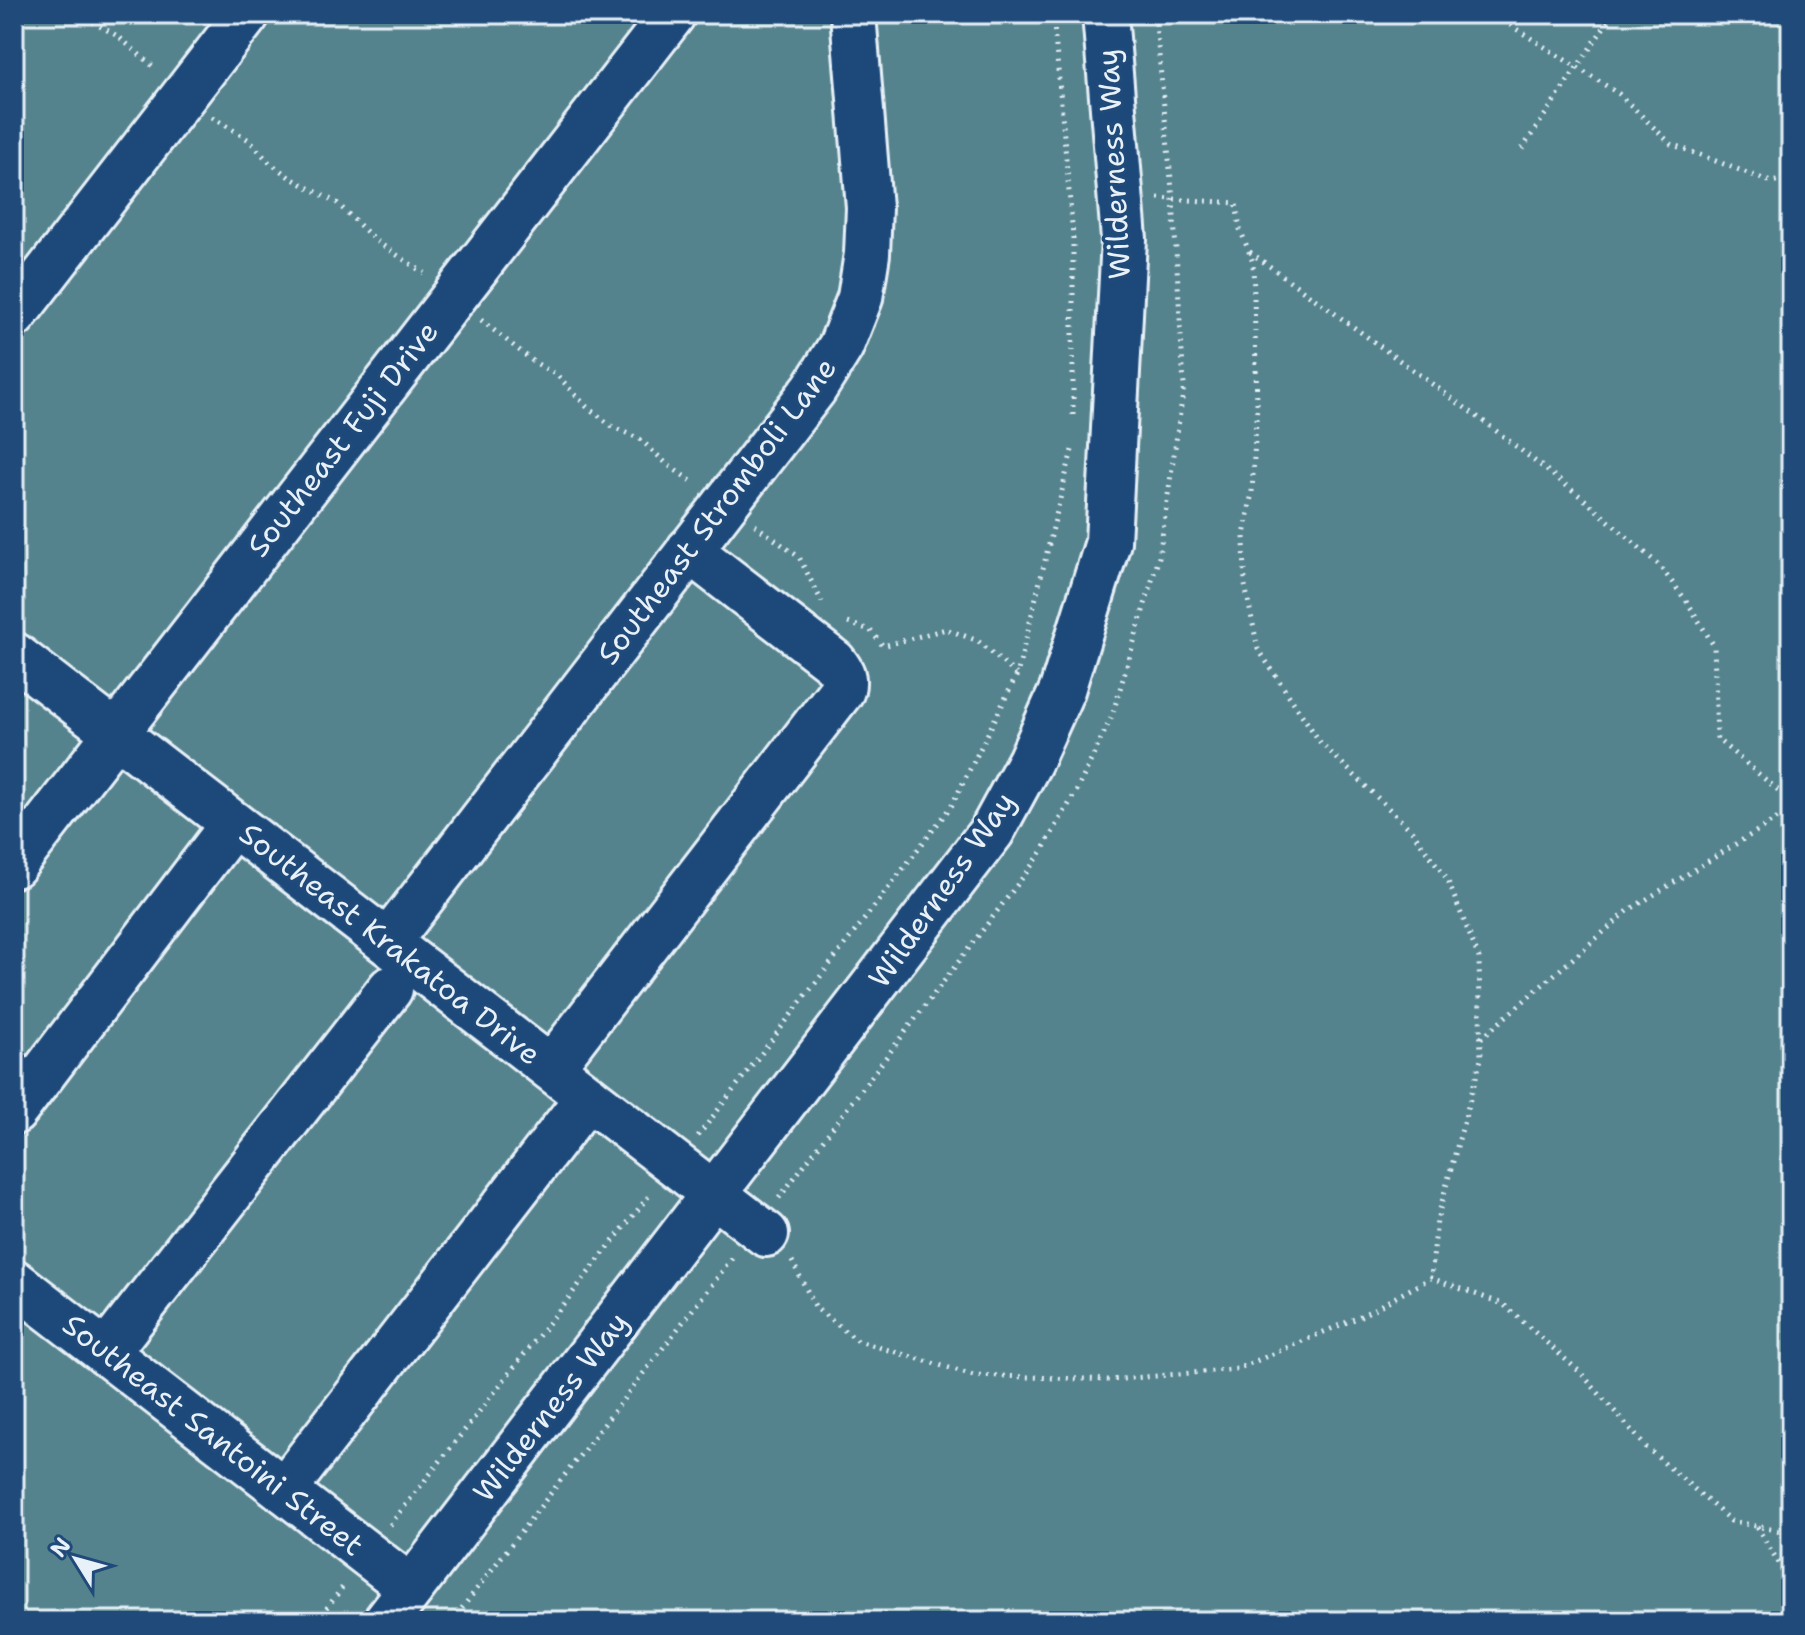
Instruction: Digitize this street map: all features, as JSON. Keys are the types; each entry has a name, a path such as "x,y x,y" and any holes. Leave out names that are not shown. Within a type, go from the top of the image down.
{"street":[{"path":"14,315 247,14"},
{"name":"Southeast Fuji Drive","path":"14,865 673,14"},
{"name":"Southeast Stromboli Lane","path":"388,942 814,389 841,346 860,298 867,254 869,208 853,14"},
{"name":"Wilderness Way","path":"398,1605 992,831 1030,761 1062,690 1108,542 1124,239 1105,14"},
{"path":"551,1068 842,690 842,671 834,662 689,550"},
{"name":"Southeast Krakatoa Drive","path":"14,655 766,1234"},
{"path":"14,1112 233,824"},
{"path":"106,1353 390,989"},
{"path":"284,1490 588,1097"},
{"name":"Southeast Santoini Street","path":"14,1282 367,1555 398,1605"}],"path":[{"path":"79,14 119,37 221,124 249,140 269,162 289,177 337,203 376,241 398,257 411,262 523,354 558,376 586,406 613,427 640,439 668,465 799,557 822,603"},
{"path":"1053,14 1073,236 1073,430"},
{"path":"1522,149 1613,14"},
{"path":"1510,25 1619,94 1671,144 1771,182 1791,178"},
{"path":"1120,196 1236,203 1240,229 1253,262 1257,403 1252,492 1244,536 1245,585 1258,649 1320,742 1412,831 1447,879 1479,958 1481,1059 1437,1220 1431,1278"},
{"path":"1250,252 1486,423 1585,500 1659,565 1688,603 1714,646 1717,739 1791,801"},
{"path":"317,1621 952,805 1017,675 1073,445"},
{"path":"840,620 870,630 883,646 946,629 978,641 1017,675"},
{"path":"1481,1038 1629,910 1791,810"},
{"path":"766,1234 786,1249 816,1308 858,1341 973,1375 1110,1380 1237,1369 1359,1317 1431,1278 1503,1304 1581,1373 1647,1448 1731,1521 1791,1533"},
{"path":"1757,1526 1791,1583"}],"green space":[{"path":"14,14 1791,14 1791,1621 14,1621"}]}
